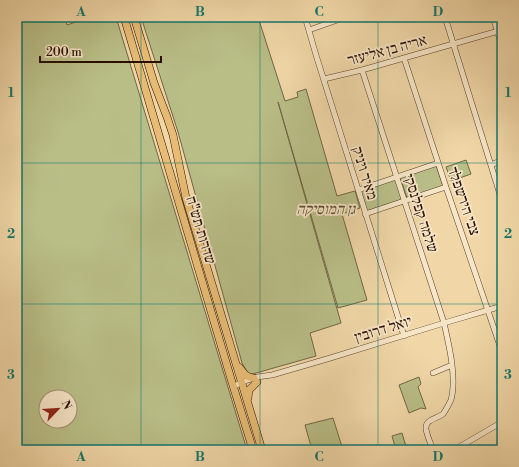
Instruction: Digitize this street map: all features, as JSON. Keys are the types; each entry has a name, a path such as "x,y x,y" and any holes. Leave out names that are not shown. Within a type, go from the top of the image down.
{"main road":[{"name":"שדרות תש\"ח","path":"124,17 254,450"},
{"name":"שדרות תש\"ח","path":"134,17 154,84 173,135 186,198 262,450"},
{"path":"235,362 246,376 255,380 249,390 248,404"}],"street":[{"name":"מאיר ויניק","path":"305,17 404,336"},
{"path":"309,30 346,17"},
{"path":"445,17 502,201"},
{"path":"493,17 500,30 502,46"},
{"name":"אריה בן אליעזר","path":"324,79 362,70 500,30"},
{"name":"צבי הירשפלד","path":"404,58 446,188 502,352"},
{"name":"שלמה קפלנסקי","path":"362,70 444,323 452,366 453,382 451,400 446,410 442,415 427,423 426,429 433,450"},
{"path":"491,165 502,160"},
{"path":"358,190 438,162"},
{"path":"365,214 446,188"},
{"name":"יואל דרובין","path":"234,387 502,306"},
{"path":"433,373 452,366"},
{"path":"454,450 502,422"}],"green space":[{"path":"17,17 65,17 67,25 90,17 116,17 247,450 17,450"},
{"name":"גן המוסיקה","path":"141,17 258,17 285,101 298,97 297,92 306,89 337,196 355,191 360,208 342,214 367,300 338,308 278,102 341,323 310,333 316,356 249,375 242,363 178,132"},
{"path":"466,160 471,174 451,181 446,167"},
{"path":"436,165 443,186 407,198 400,177"},
{"path":"396,179 403,199 367,211 360,190"},
{"path":"419,377 421,384 418,387 426,409 421,408 409,413 399,385"},
{"path":"333,418 343,450 312,450 305,425"},
{"path":"402,433 407,450 396,450 392,436"}]}
